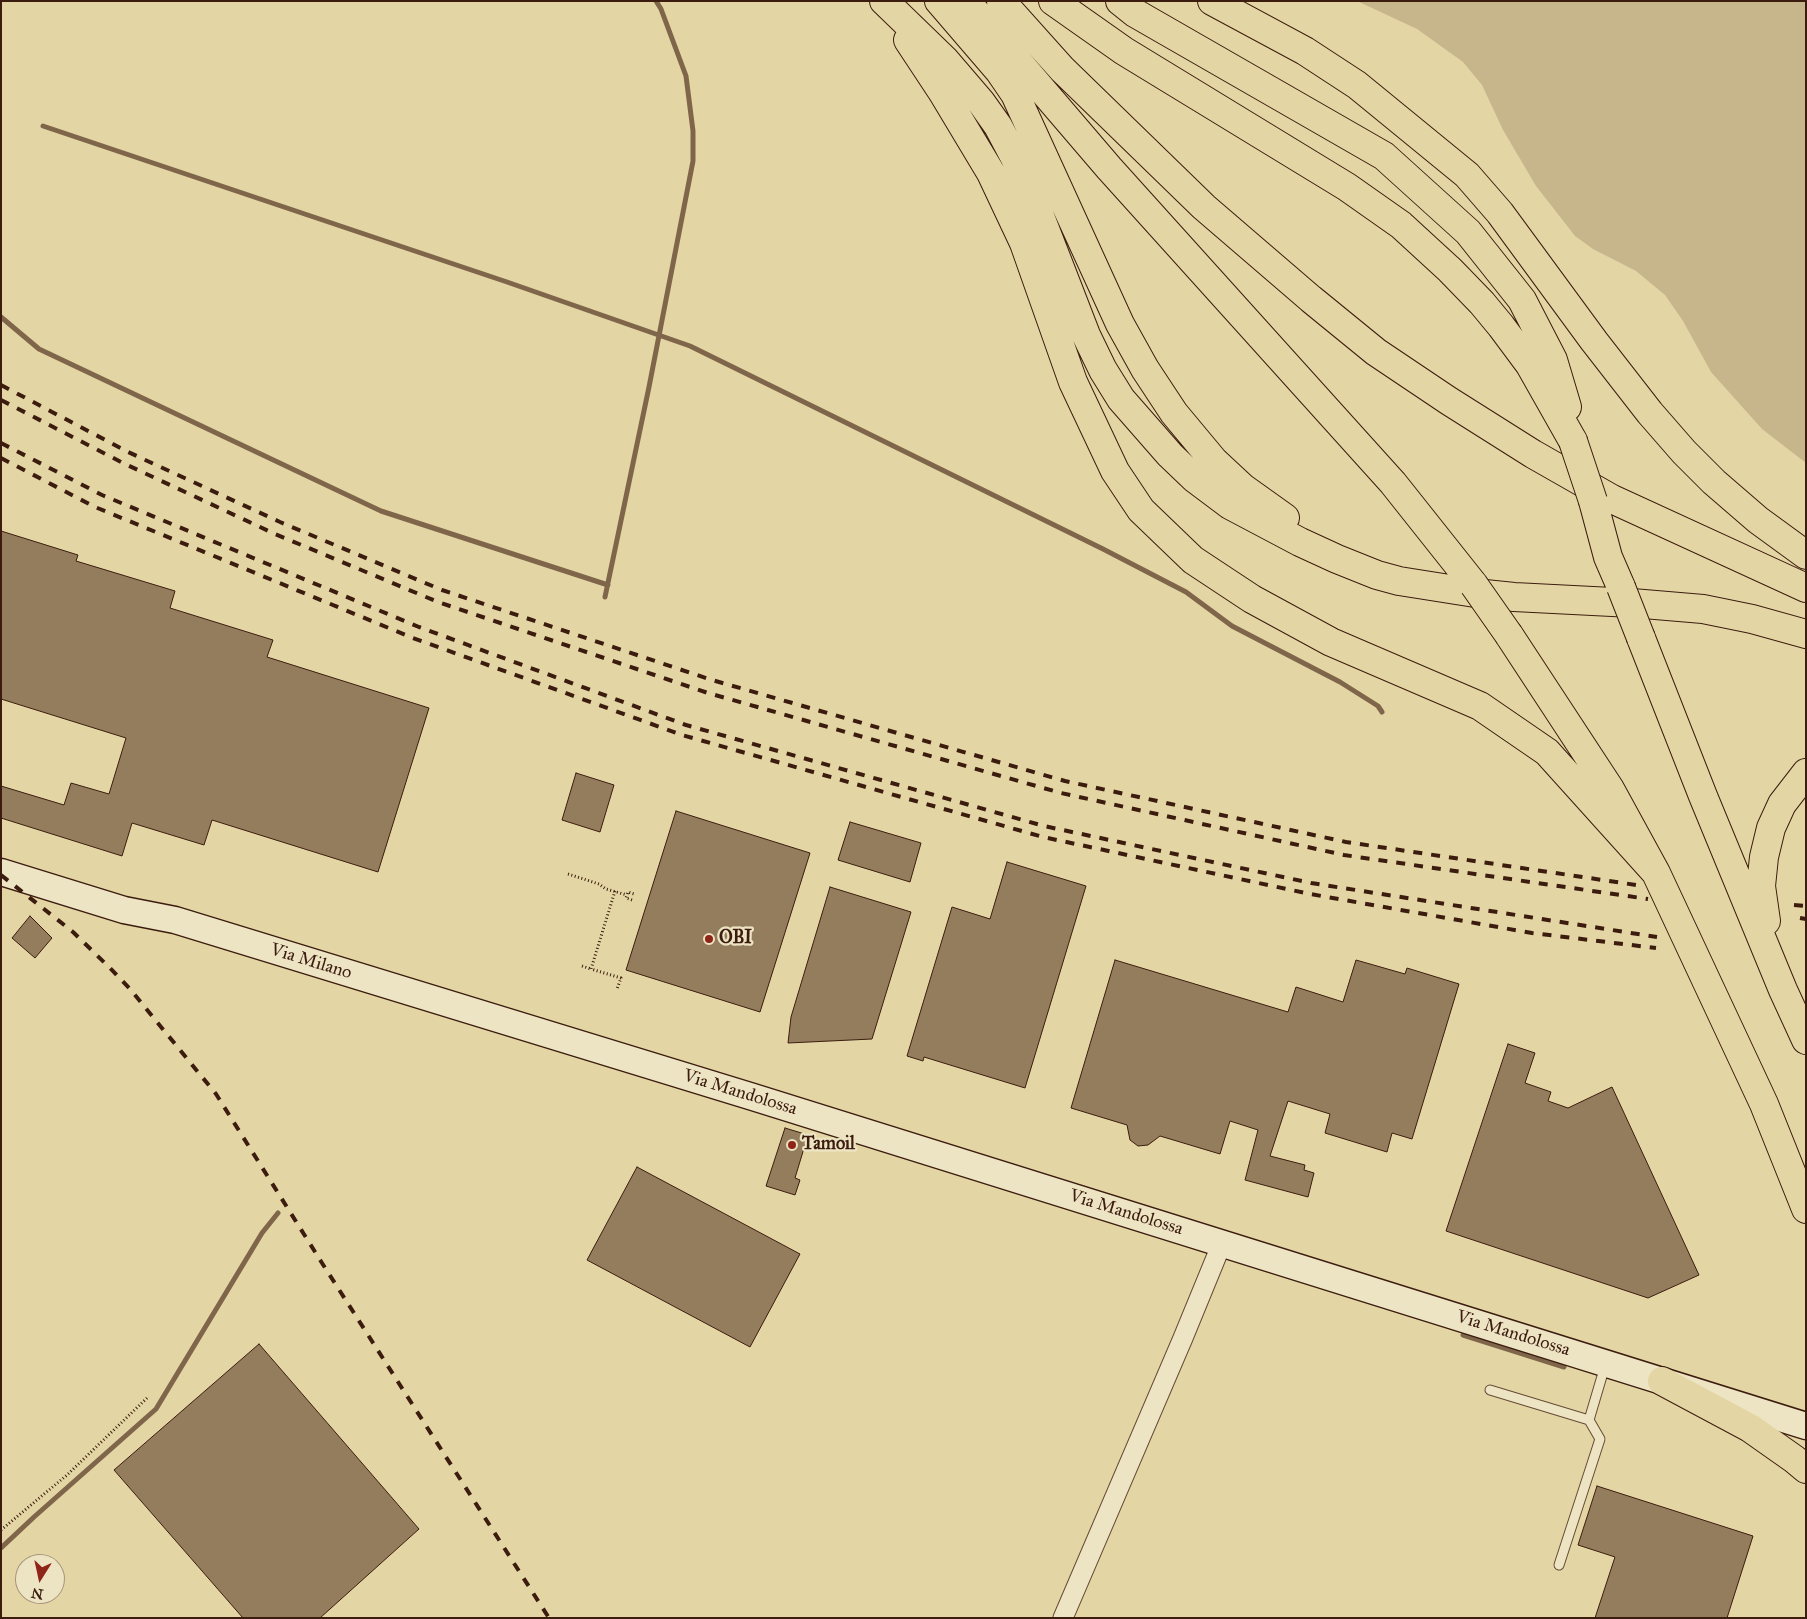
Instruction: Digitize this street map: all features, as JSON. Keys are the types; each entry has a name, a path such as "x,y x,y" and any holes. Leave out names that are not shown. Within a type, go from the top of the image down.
{"highway":[{"path":"883,1 945,60 981,102 998,126 1033,198 1086,336 1102,370 1121,399 1170,455 1194,478 1230,505 1300,542 1377,575 1437,587 1514,597 1703,609 1752,619 1806,634"},
{"path":"883,1 943,93 991,173 1024,243 1073,382 1115,472 1141,510 1194,560 1252,599 1331,642 1480,706 1546,752 1656,873"},
{"path":"939,1 1000,72 1014,94 1120,324 1145,369 1174,413 1214,461 1243,488 1304,531 1388,570 1437,587"},
{"path":"966,1 1109,168 1393,483 1474,585 1509,635 1610,789 1656,873 1764,1104 1806,1208"},
{"path":"1001,1 1062,69 1204,207 1310,299 1376,352 1449,402 1612,499 1806,588"},
{"path":"1053,1 1124,51 1347,187 1401,225 1456,276 1501,326 1530,365 1573,441"},
{"path":"1120,1 1135,12 1384,156 1468,232 1522,300 1553,360 1566,400 1573,441 1593,501 1608,557 1642,638 1703,796 1783,990 1806,1040"},
{"path":"1212,1 1305,52 1357,85 1467,175 1500,213 1594,341 1650,413 1684,452 1714,482 1758,520 1806,555"},
{"path":"1783,990 1767,931 1761,886 1764,857 1771,828 1782,804 1806,773"},
{"path":"1662,1381 1750,1428 1806,1469"}],"main road":[{"name":"Via Milano","path":"1,858 127,897 175,920"},
{"name":"Via Milano","path":"1,872 124,910 175,920 446,1004"},
{"name":"Via Mandolossa","path":"446,1004 753,1097 1806,1426"}],"street":[{"path":"1063,1618 1222,1243"}],"lane":[{"path":"1589,1420 1606,1364"},
{"path":"1490,1390 1589,1420 1600,1439 1559,1565"}],"path":[{"path":"568,874 599,884 606,889 627,895 628,892 634,894"},
{"path":"591,969 615,891"},
{"path":"627,895 626,898 632,900"},
{"path":"582,966 621,978 617,989"},
{"path":"1,1530 67,1475 147,1398"}],"shaded area":[{"path":"1357,1 1806,1 1806,463 1762,429 1711,372 1683,321 1665,295 1636,271 1593,249 1575,236 1536,186 1503,130 1482,85 1463,62 1417,29"}],"building":[{"path":"1,531 78,555 76,561 175,591 170,608 273,640 267,657 429,708 378,872 212,820 204,845 132,823 122,856 1,818 1,786 64,805 71,783 109,794 126,738 1,699"},
{"path":"576,773 614,785 600,832 562,820"},
{"name":"OBI","path":"676,811 810,853 760,1012 626,970"},
{"path":"850,822 921,843 910,882 838,860"},
{"path":"1007,862 1086,886 1025,1088 924,1057 923,1061 907,1056 952,907 990,919"},
{"path":"830,887 911,912 872,1039 788,1043 791,1017"},
{"path":"30,916 52,938 35,958 12,938"},
{"path":"1115,960 1288,1012 1296,987 1343,1002 1356,960 1405,974 1407,968 1459,984 1412,1139 1392,1133 1387,1152 1325,1133 1330,1114 1288,1101 1270,1156 1305,1165 1304,1170 1314,1173 1308,1197 1245,1180 1258,1130 1230,1121 1220,1154 1160,1136 1148,1145 1138,1146 1130,1140 1127,1125 1071,1108"},
{"path":"1508,1044 1535,1053 1525,1083 1551,1092 1548,1101 1568,1108 1612,1087 1699,1275 1648,1298 1446,1231"},
{"path":"785,1128 808,1135 795,1178 800,1180 795,1195 766,1186"},
{"path":"637,1167 800,1254 750,1347 587,1260"},
{"path":"259,1344 419,1529 320,1618 243,1618 114,1470"},
{"path":"1597,1486 1753,1536 1727,1618 1595,1618 1615,1557 1578,1545"}],"waterway":[{"path":"605,597 649,387 693,161 693,131 686,76 661,9 656,1"},
{"path":"43,126 507,282 690,346 1103,549 1186,592 1232,626 1340,682 1378,706 1382,712"},
{"path":"1,317 39,349 381,511 608,585"},
{"path":"1,1548 156,1409 262,1233 278,1213"},
{"path":"1463,1335 1564,1367"}],"railway":[{"path":"1,385 128,452 280,522 442,590 712,680 1065,781 1346,842 1643,886"},
{"path":"1,400 123,463 275,534 438,602 708,693 1061,793 1344,855 1648,899"},
{"path":"1,443 102,495 419,627 686,725 1044,826 1311,883 1657,937"},
{"path":"1,458 95,507 413,638 682,735 1043,837 1310,894 1532,933 1656,948"},
{"path":"1,875 73,932 110,968 130,989 216,1094 549,1618"},
{"path":"1794,905 1806,906"},
{"path":"1800,918 1806,919"}],"place":[{"name":"OBI","path":"709,939"},
{"name":"Tamoil","path":"792,1145"}]}
